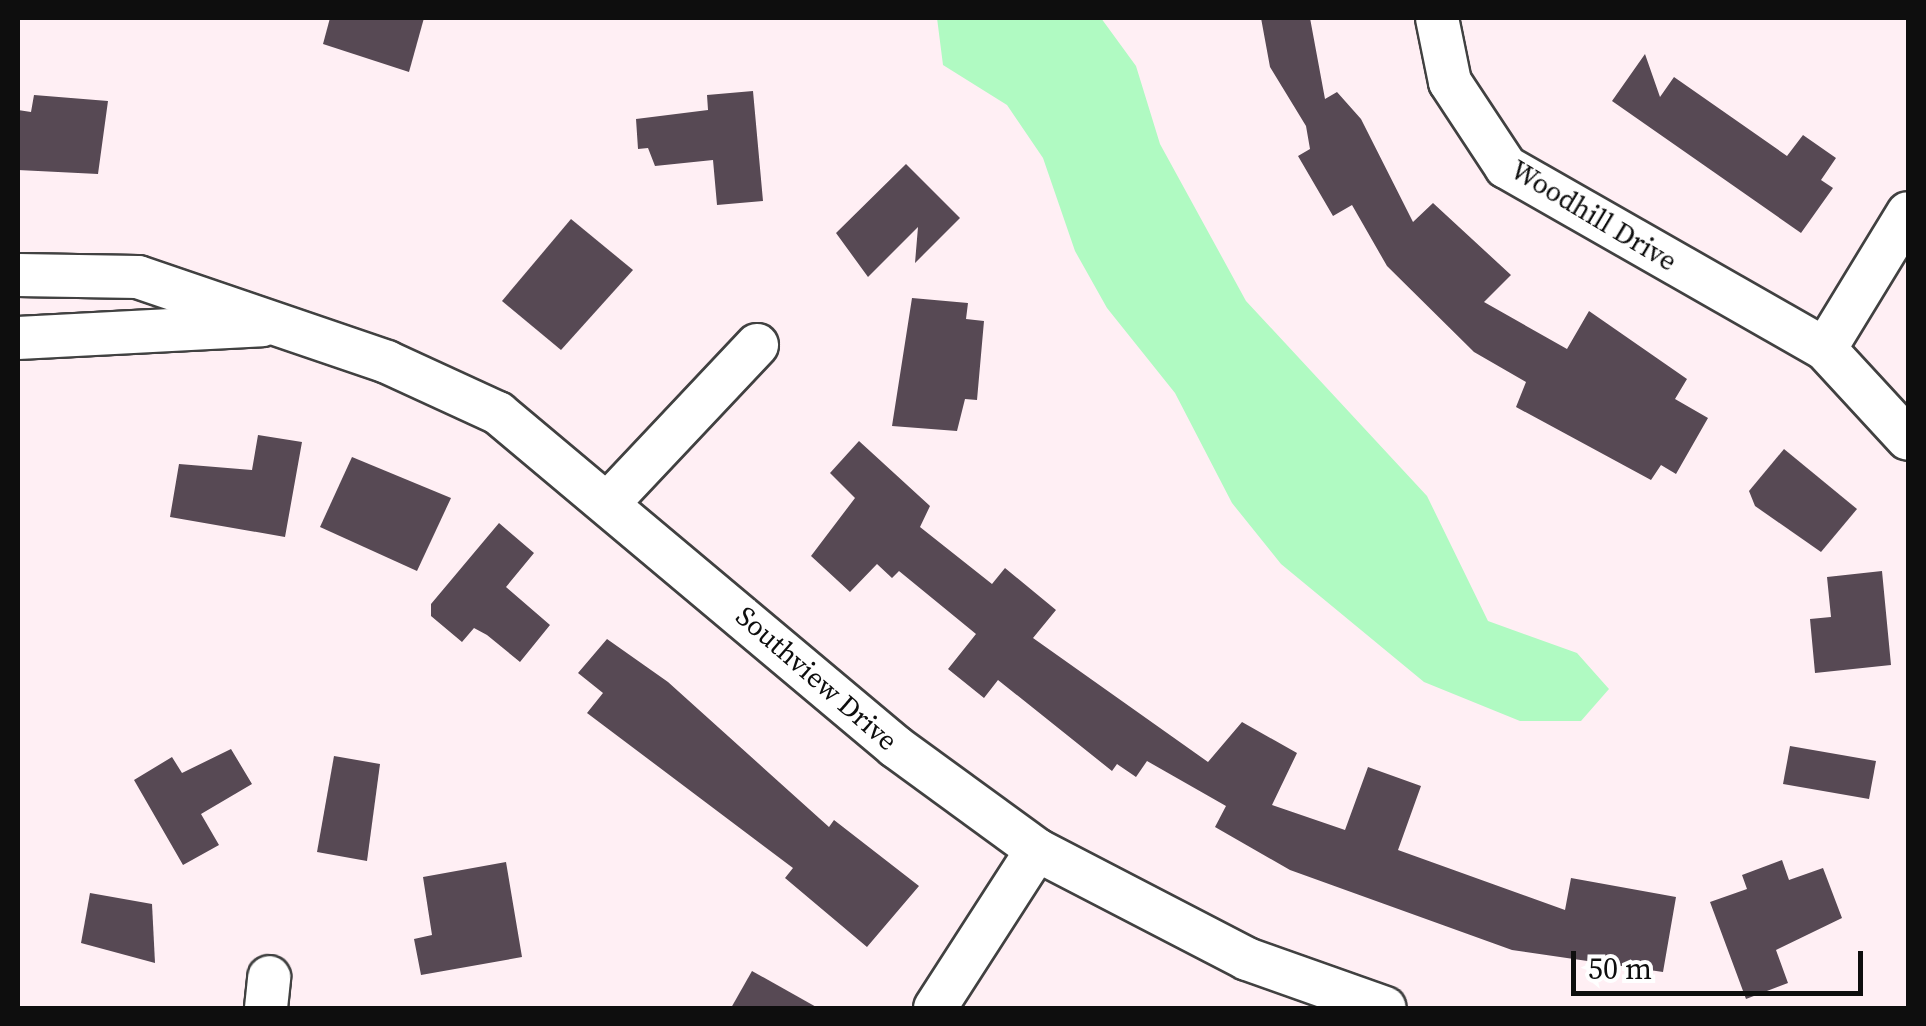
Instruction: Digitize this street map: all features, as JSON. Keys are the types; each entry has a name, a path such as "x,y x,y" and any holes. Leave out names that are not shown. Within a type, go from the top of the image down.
{"street":[{"name":"Woodhill Drive","path":"1437,18 1450,82 1506,167 1825,348 1908,439"},
{"path":"1825,348 1908,213"},
{"name":"Southview Drive","path":"18,275 138,277 267,325 387,362 498,413 611,500 896,747 1037,850 1247,959 1385,1008"},
{"name":"Southview Drive","path":"18,338 267,325"},
{"path":"611,500 757,345"},
{"path":"935,1008 1037,850"}],"shaded area":[{"path":"937,18 1101,18 1136,66 1160,144 1246,301 1427,496 1488,621 1577,653 1609,689 1581,721 1520,721 1424,682 1281,564 1232,503 1175,393 1107,308 1075,251 1043,158 1007,105 943,65"}],"building":[{"path":"330,18 424,18 409,72 323,44"},
{"path":"1261,18 1310,18 1325,99 1337,92 1361,119 1413,222 1433,203 1511,275 1484,302 1567,349 1589,311 1687,379 1675,399 1708,418 1676,474 1661,465 1651,480 1516,407 1526,382 1474,352 1387,266 1352,205 1333,216 1298,156 1310,149 1306,126 1270,67"},
{"path":"1645,54 1660,97 1674,77 1787,156 1803,135 1836,158 1821,180 1833,188 1801,233 1612,101"},
{"path":"753,91 763,201 717,205 713,160 655,166 648,148 638,149 636,119 708,110 707,95"},
{"path":"34,95 108,101 98,174 18,170 18,110 31,112"},
{"path":"906,164 960,218 915,263 918,227 868,277 836,233"},
{"path":"571,219 633,270 561,350 502,301"},
{"path":"912,298 968,303 966,319 984,321 977,400 965,399 957,431 892,426"},
{"path":"258,435 302,442 285,537 170,517 179,464 252,470"},
{"path":"859,441 930,506 920,527 992,584 1005,568 1056,610 1033,638 1208,762 1242,722 1297,753 1272,805 1345,830 1368,767 1421,786 1398,850 1565,910 1571,878 1676,897 1663,972 1512,950 1290,870 1215,827 1226,806 1147,761 1136,777 1117,764 1112,771 998,680 984,698 948,669 976,634 899,571 892,578 877,564 850,592 811,556 855,498 830,473"},
{"path":"1784,449 1857,509 1821,552 1755,506 1749,491"},
{"path":"352,457 451,498 417,571 320,527"},
{"path":"499,523 534,553 506,587 550,625 520,662 474,628 462,642 431,616 431,604"},
{"path":"1882,571 1891,665 1815,673 1810,619 1831,617 1827,577"},
{"path":"607,639 668,682 829,827 834,820 919,886 867,947 785,878 793,868 587,713 603,693 578,673"},
{"path":"1790,746 1876,761 1869,799 1783,784"},
{"path":"231,749 252,784 201,814 219,845 183,865 134,780 172,757 182,773"},
{"path":"334,756 380,764 367,861 317,852"},
{"path":"1782,860 1789,880 1823,868 1842,918 1776,950 1788,983 1746,999 1710,902 1747,889 1742,875"},
{"path":"506,862 522,957 421,975 414,939 432,935 423,877"},
{"path":"90,893 152,904 155,963 81,943"},
{"path":"752,971 818,1008 731,1008"}]}
